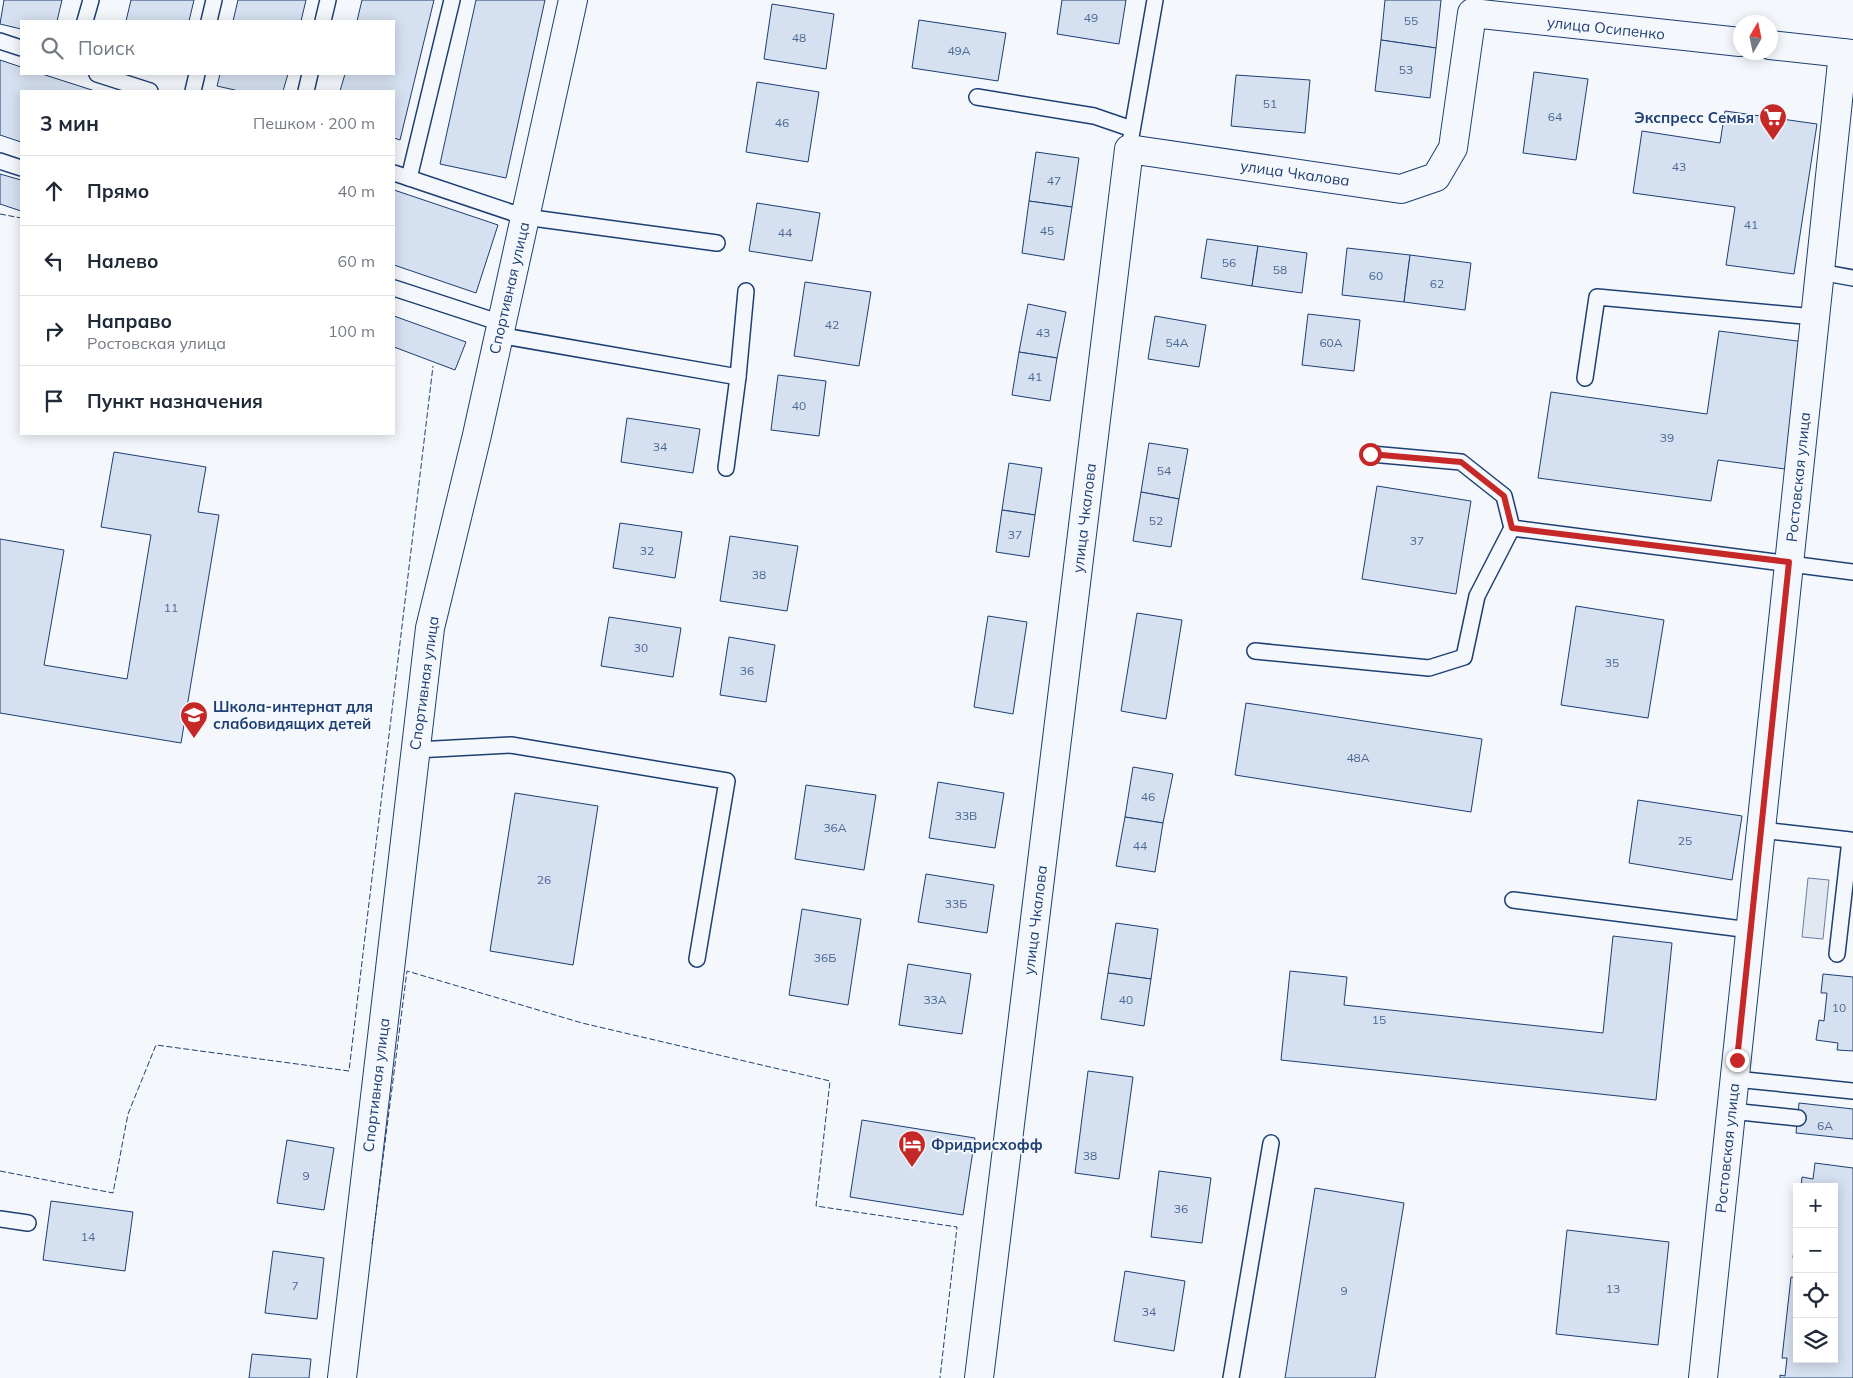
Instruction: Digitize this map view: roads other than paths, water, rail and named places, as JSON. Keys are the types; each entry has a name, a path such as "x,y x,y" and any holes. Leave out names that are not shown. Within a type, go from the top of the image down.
{"street":[{"name":"Спортивная улица","path":"342,1378 430,628 478,435 573,0"},
{"name":"улица Чкалова","path":"979,1378 1131,139 1401,189 1436,177 1452,148 1472,7"},
{"name":"улица Осипенко","path":"1472,7 1733,41"},
{"path":"1778,46 1848,54"},
{"name":"Ростовская улица","path":"1703,1378 1815,317 1848,54"}],"lane":[{"path":"86,20 91,0"},
{"path":"209,20 214,0"},
{"path":"323,20 328,0"},
{"path":"410,178 452,0"},
{"path":"977,97 1094,116 1131,139 1156,0"},
{"path":"0,41 20,48"},
{"path":"101,75 147,90"},
{"path":"192,90 197,75"},
{"path":"306,90 310,75"},
{"path":"0,161 20,168"},
{"path":"395,173 525,217 717,243"},
{"path":"1820,272 1853,278"},
{"path":"395,288 500,329 738,376"},
{"path":"726,468 738,376 746,291"},
{"path":"1585,378 1597,297 1815,317"},
{"path":"1256,651 1429,668 1464,657 1476,596 1512,528 1504,496 1461,462 1370,454"},
{"path":"1512,528 1789,562 1853,572"},
{"path":"416,750 510,745 727,781 697,959"},
{"path":"1761,830 1850,840 1837,954"},
{"path":"1513,900 1750,930"},
{"path":"1735,1078 1853,1091"},
{"path":"1731,1110 1798,1118"},
{"path":"1231,1378 1271,1143"},
{"path":"0,1219 28,1223"}],"place":[{"name":"Экспресс Семья","path":"1773,141"},
{"name":"Школа-интернат для слабовидящих детей","path":"194,739"},
{"name":"Фридрисхофф","path":"912,1168"}]}
